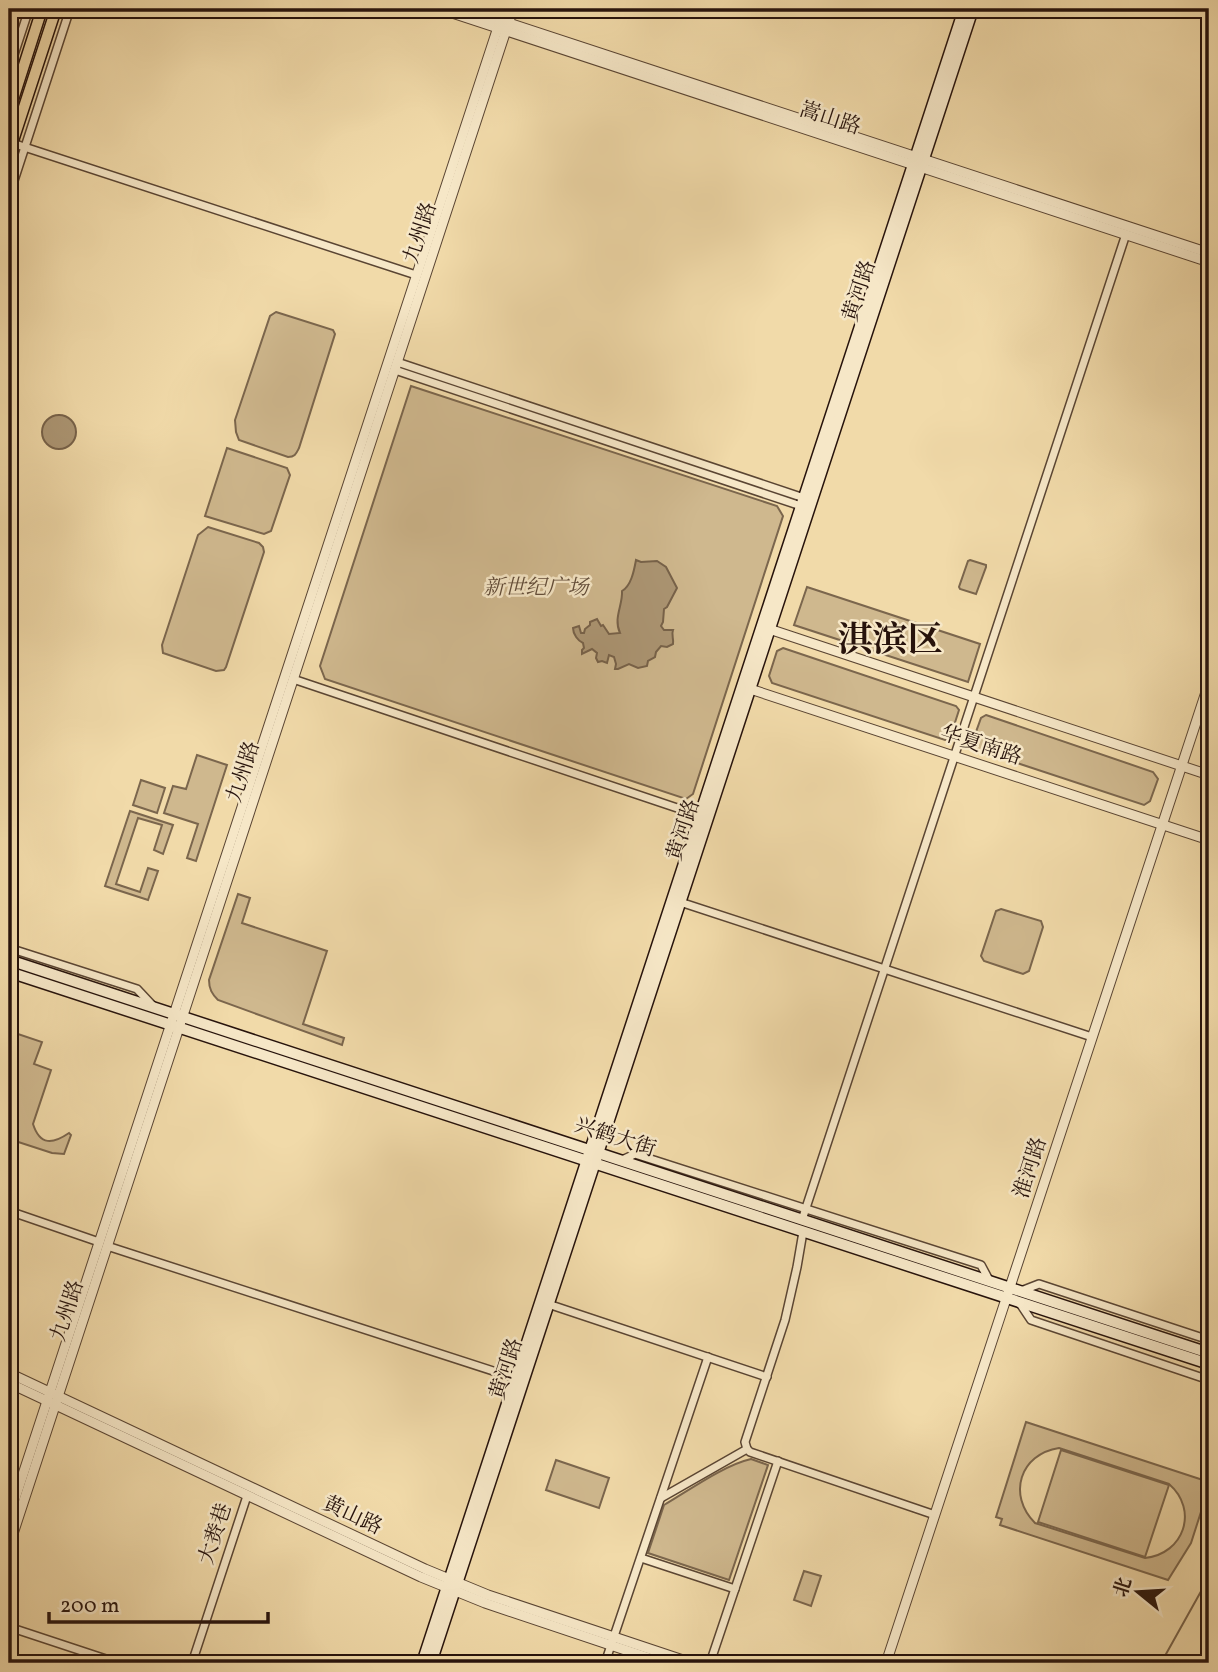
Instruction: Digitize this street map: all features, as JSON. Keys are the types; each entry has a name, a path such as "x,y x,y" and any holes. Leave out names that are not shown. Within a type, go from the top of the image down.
{"main road":[{"path":"9,112 42,9"},
{"path":"10,146 56,9"},
{"name":"黄河路","path":"422,1663 452,1585 548,1304 593,1157 918,162 964,9"},
{"name":"黄河路","path":"766,628 803,502 918,162 973,9"},
{"name":"黄河路","path":"431,1663 515,1378 680,902 704,817"},
{"name":"兴鹤大街","path":"9,960 156,1009 176,1021"},
{"name":"兴鹤大街","path":"9,972 176,1021 593,1157 803,1232 1209,1353"},
{"name":"兴鹤大街","path":"593,1157 621,1160 804,1214 989,1280 1014,1294 1209,1364"}],"street":[{"path":"9,71 29,9"},
{"path":"9,196 70,9"},
{"name":"嵩山路","path":"439,9 503,25 918,162 1209,262"},
{"name":"嵩山路","path":"466,9 503,25"},
{"name":"九州路","path":"176,1021 396,366 503,25 504,9"},
{"name":"九州路","path":"9,1517 52,1399 103,1244 416,275 503,25 513,9"},
{"path":"10,146 25,147 416,275"},
{"name":"嵩山路","path":"918,162 1209,253"},
{"path":"804,1214 1126,234"},
{"path":"396,366 803,502"},
{"name":"华夏南路","path":"766,628 1209,775"},
{"path":"293,679 704,817"},
{"name":"淮河路","path":"886,1663 935,1515 1014,1294 1092,1037 1209,683"},
{"name":"华夏南路","path":"746,687 1209,840"},
{"path":"680,902 1092,1037"},
{"path":"9,948 137,989 156,1009"},
{"path":"9,1211 515,1378"},
{"path":"803,1232 785,1320 746,1442 747,1448 935,1515"},
{"path":"1209,1340 1040,1284 1014,1294 1031,1320 1209,1380"},
{"path":"548,1304 767,1377"},
{"path":"605,1663 708,1357"},
{"name":"黄山路","path":"9,1373 52,1399 247,1496 452,1585"},
{"name":"黄山路","path":"9,1383 52,1399 413,1564 485,1603 692,1663"},
{"name":"九州路","path":"9,1546 52,1399"},
{"path":"661,1498 747,1448"},
{"path":"710,1663 778,1461"},
{"name":"大赉巷","path":"192,1663 247,1496"},
{"path":"641,1558 735,1589"},
{"path":"9,1627 118,1663"},
{"name":"黄山路","path":"613,1641 664,1663"}],"green space":[{"path":"276,312 333,330 335,334 299,448 295,455 290,457 239,440 236,432 235,420 270,316"},
{"name":"新世纪广场","path":"411,386 777,506 783,516 693,794 686,799 325,679 320,666"},
{"path":"227,448 287,468 290,475 271,531 264,534 205,516"},
{"path":"208,527 259,543 264,552 226,667 216,671 163,653 162,645 198,535"},
{"path":"970,560 986,565 976,594 959,587"},
{"path":"807,587 980,644 968,682 794,625"},
{"path":"783,648 956,706 959,710 950,738 945,740 772,683 769,676 777,651"},
{"path":"986,715 1153,772 1158,779 1150,801 1144,805 975,749 972,743 981,718"},
{"path":"197,755 227,765 196,861 187,858 198,824 164,813 173,786 186,789"},
{"path":"141,780 165,788 157,813 133,805"},
{"path":"130,811 173,825 163,854 154,850 162,825 138,818 116,884 140,892 148,868 158,871 148,900 105,886"},
{"path":"238,894 250,898 242,923 327,951 303,1024 344,1038 342,1045 218,1000 213,993 209,980"},
{"path":"1001,909 1041,921 1043,927 1029,971 1023,974 984,961 981,956 996,911"},
{"path":"9,1031 42,1042 34,1064 51,1070 33,1124 39,1136 48,1141 69,1133 71,1135 64,1154 52,1153 9,1139"},
{"path":"1026,1422 1209,1482 1191,1543 1168,1580 1000,1525 1002,1519 996,1517","holes":["1059,1448 1169,1484 1178,1494 1183,1506 1183,1529 1178,1540 1169,1548 1158,1555 1145,1558 1035,1523 1026,1512 1020,1489 1022,1477 1035,1458"]},
{"path":"1061,1450 1169,1485 1145,1557 1038,1522"},
{"path":"751,1459 768,1465 729,1580 648,1553 664,1505 718,1472"},
{"path":"556,1460 609,1478 599,1508 546,1490"},
{"path":"804,1571 821,1576 811,1606 794,1600"}],"shaded area":[{"path":"59,415 71,420 76,432 71,444 59,449 47,444 42,432 47,420"},
{"path":"636,560 657,561 666,567 677,588 664,609 661,626 664,630 673,630 673,644 661,646 647,666 638,668 629,664 615,669 614,657 609,655 607,663 598,662 597,653 592,649 582,654 583,643 576,637 573,628 579,626 581,633 584,633 590,622 597,619 609,634 620,633 618,617 622,591 630,582"}],"waterway":[{"path":"1161,1663 1209,1577"}],"district":[{"name":"淇滨区","path":"890,642"}]}
